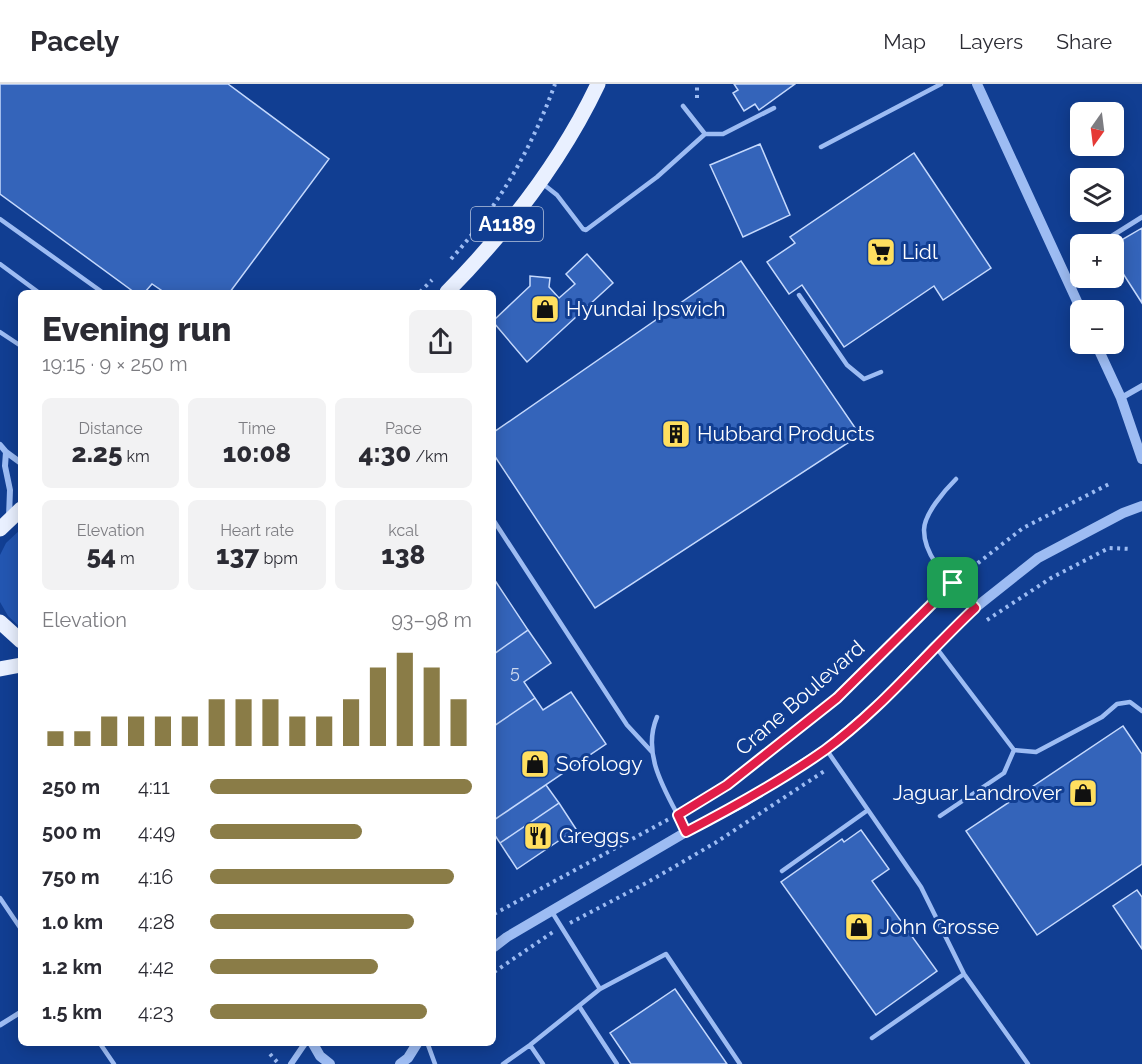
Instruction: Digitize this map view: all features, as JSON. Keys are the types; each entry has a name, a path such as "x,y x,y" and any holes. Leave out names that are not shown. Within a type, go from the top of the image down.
{"main road":[{"name":"A1189","path":"449,290 541,182 576,128 598,84"},
{"path":"4,524 18,512"},
{"path":"0,622 18,638"},
{"path":"0,669 18,666"}],"street":[{"path":"977,84 1076,300"},
{"path":"1115,234 1142,217"},
{"path":"1101,354 1121,398 1142,459"},
{"path":"1121,398 1142,386"},
{"path":"0,445 18,461"},
{"path":"4,524 10,490 5,466 6,452"},
{"path":"496,945 686,832 744,802 825,749 877,706 975,608 1038,558 1123,513 1142,506"},
{"path":"496,940 507,937"},
{"path":"0,1025 18,1014"},
{"path":"291,1064 303,1046"},
{"path":"314,1046 320,1056 330,1064"},
{"path":"400,1064 408,1058 416,1046"}],"lane":[{"path":"821,147 941,84"},
{"path":"683,106 705,134"},
{"path":"541,182 557,195 586,230 657,177 705,134 723,134 774,108"},
{"path":"0,219 99,290"},
{"path":"0,264 35,290"},
{"path":"799,295 847,365 864,379 882,372"},
{"path":"0,332 18,344"},
{"path":"956,479 936,500 924,529 931,556 975,608"},
{"path":"496,524 627,725 652,752"},
{"path":"935,646 1014,750 1036,752 1102,717 1116,704 1130,702 1142,711"},
{"path":"657,717 652,729 652,752 662,788 686,832"},
{"path":"825,749 921,887 964,974 1028,1064"},
{"path":"940,816 1004,773 1014,750"},
{"path":"782,871 868,810"},
{"path":"0,898 18,925"},
{"path":"552,912 600,989"},
{"path":"503,1064 600,989 666,954 740,1064"},
{"path":"872,1038 964,974"},
{"path":"579,1006 617,1064"},
{"path":"530,1045 543,1064"},
{"path":"102,1046 114,1064"},
{"path":"428,1046 435,1064"}],"path":[{"path":"448,262 494,207 514,174 535,136 555,84"},
{"path":"697,84 697,98"},
{"path":"422,290 434,278"},
{"name":"Crane Boulevard","path":"496,913 678,815 727,785 837,698 953,583 1023,528 1111,483"},
{"path":"270,1054 279,1064"}],"shaded area":[{"path":"18,532 18,625 8,616 0,602 0,555 6,543"}],"building":[{"path":"0,84 228,84 329,159 231,290 161,290 152,284 147,290 131,290 0,194"},
{"path":"734,84 795,84 759,110 755,104 744,111 733,93 738,90"},
{"path":"760,144 790,215 743,237 710,165"},
{"name":"Lidl","path":"914,153 991,268 943,300 934,286 844,347 802,285 789,294 767,262 795,243 790,237"},
{"path":"1142,228 1142,303 1124,275 1124,239"},
{"name":"Hyundai Ipswich","path":"587,254 613,283 527,362 496,325 496,318 530,286 530,276 550,278 549,287 559,298 575,284 566,274"},
{"name":"Hubbard Products","path":"741,261 860,435 595,608 496,458 496,431"},
{"path":"496,582 528,630 496,653"},
{"path":"528,630 551,663 524,682 535,698 496,725 496,653"},
{"name":"Sofology","path":"571,692 606,744 496,819 496,725 535,698 543,710"},
{"name":"Jaguar Landrover","path":"1123,726 1142,754 1142,864 1037,935 966,831"},
{"path":"546,785 559,803 500,843 496,837 496,819"},
{"name":"Greggs","path":"559,803 576,829 517,869 500,843"},
{"name":"John Grosse","path":"861,830 889,869 872,881 937,971 876,1015 781,882 842,839 844,842"},
{"path":"1137,890 1142,897 1142,949 1113,906"},
{"path":"675,989 727,1064 631,1064 610,1033"}],"place":[{"name":"Lidl","path":"881,252"},
{"name":"Hyundai Ipswich","path":"545,309"},
{"name":"Hubbard Products","path":"676,434"},
{"name":"Sofology","path":"535,764"},
{"name":"Jaguar Landrover","path":"1083,793"},
{"name":"Greggs","path":"538,836"},
{"name":"John Grosse","path":"859,927"}],"route":[{"path":"953,583 975,608 877,706 825,749 744,802 686,832 678,815 727,785 837,698 953,583"}]}
